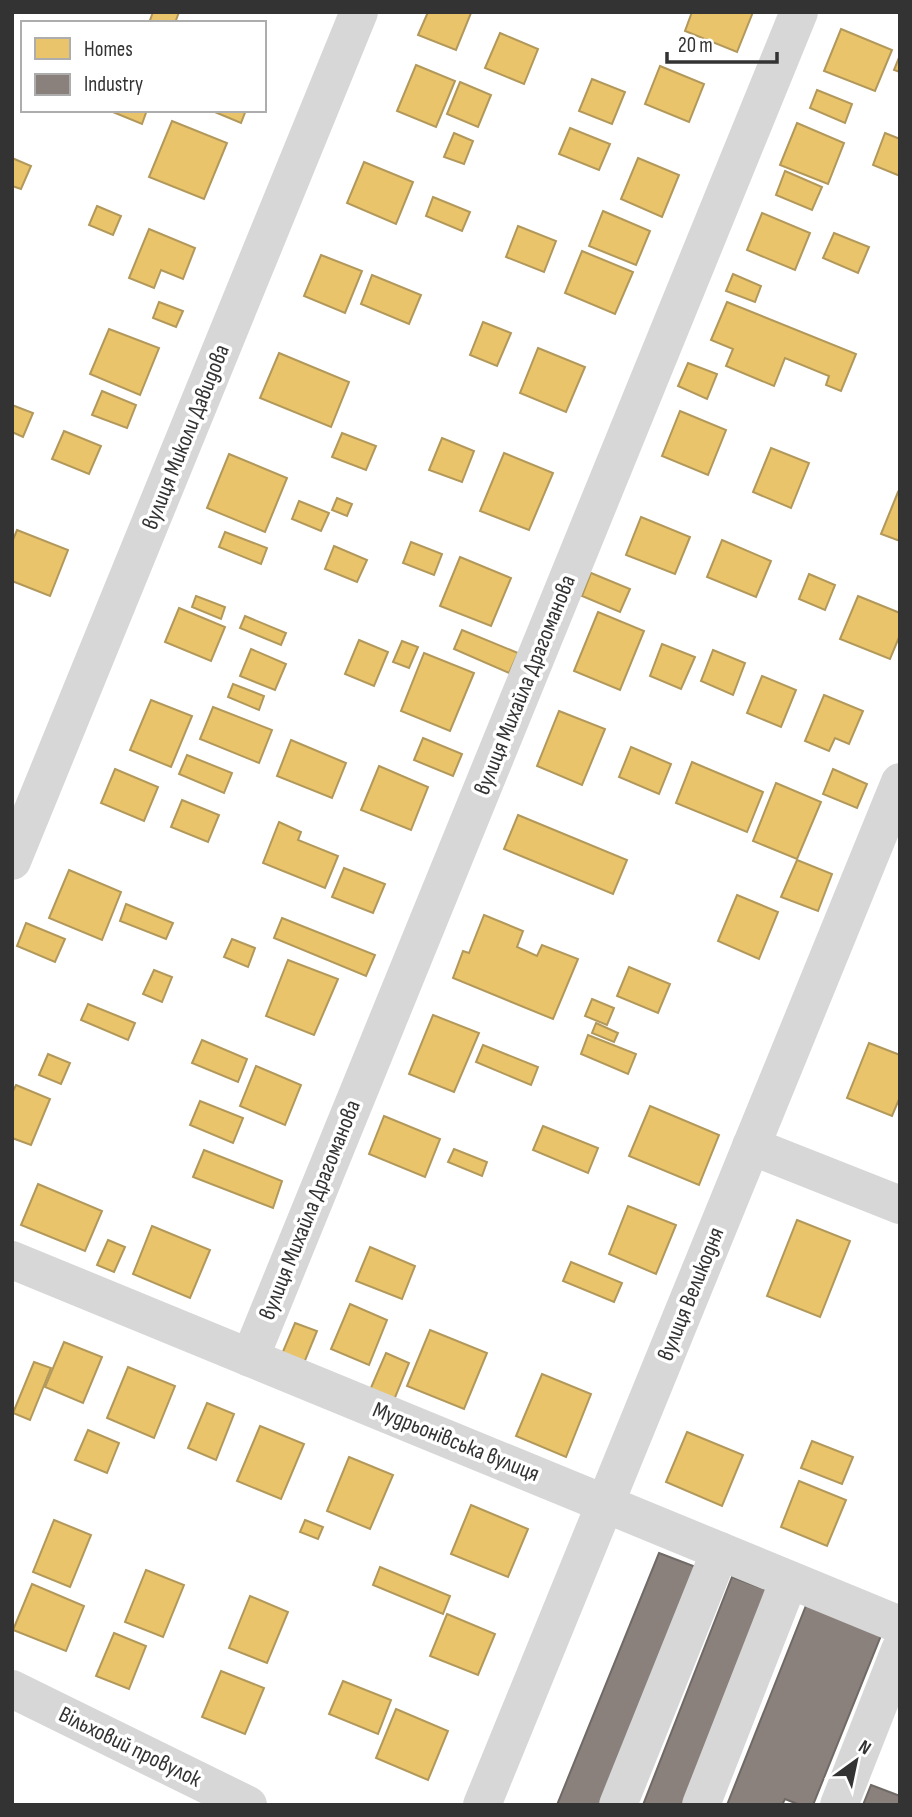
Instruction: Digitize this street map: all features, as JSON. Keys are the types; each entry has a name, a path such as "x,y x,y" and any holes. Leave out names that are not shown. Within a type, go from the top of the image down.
{"street":[{"name":"вулиця Миколи Давидова","path":"12,861 359,12"},
{"name":"вулиця Михайла Драгоманова","path":"250,1358 799,12"},
{"name":"вулиця Великодня","path":"482,1805 899,785"},
{"path":"751,1146 900,1205"},
{"name":"Мудрьонівська вулиця","path":"12,1259 900,1625"},
{"path":"618,1805 720,1551"},
{"path":"701,1805 789,1580"},
{"path":"839,1805 900,1650"},
{"name":"Вільховий провулок","path":"12,1689 248,1805"}],"building: Homes":[{"path":"153,12 179,12 176,21 150,21"},
{"path":"428,12 471,13 456,50 418,35"},
{"path":"692,12 753,12 737,52 685,31"},
{"path":"841,29 892,50 875,91 824,71"},
{"path":"500,33 538,49 524,84 485,68"},
{"path":"900,55 900,72 894,70"},
{"path":"416,65 455,81 436,127 397,111"},
{"path":"660,66 704,84 689,122 645,104"},
{"path":"592,79 625,92 612,124 579,111"},
{"path":"460,82 491,95 478,127 447,114"},
{"path":"817,90 852,104 845,123 810,108"},
{"path":"113,112 146,112 142,124"},
{"path":"215,112 245,112 241,123"},
{"path":"172,121 227,143 204,199 149,177"},
{"path":"797,123 844,143 828,184 780,165"},
{"path":"570,128 610,144 599,170 559,154"},
{"path":"454,133 473,141 464,164 444,157"},
{"path":"885,133 900,139 900,176 873,165"},
{"path":"12,158 31,166 21,189 12,186"},
{"path":"638,158 679,175 662,217 621,199"},
{"path":"364,162 413,182 396,224 347,203"},
{"path":"785,171 822,187 812,210 776,195"},
{"path":"433,197 470,212 462,231 426,216"},
{"path":"97,206 121,216 113,235 89,225"},
{"path":"603,211 650,231 636,265 589,246"},
{"path":"762,213 810,233 795,270 747,250"},
{"path":"518,226 556,241 544,272 506,257"},
{"path":"149,229 195,248 183,279 161,270 154,288 129,278"},
{"path":"834,233 869,247 858,273 823,258"},
{"path":"582,251 633,272 615,314 565,293"},
{"path":"321,255 362,271 345,313 304,296"},
{"path":"733,274 761,286 755,302 726,291"},
{"path":"372,275 421,295 409,324 361,304"},
{"path":"159,302 183,311 176,327 153,318"},
{"path":"727,302 856,354 841,391 826,385 829,376 785,358 774,386 726,366 733,349 711,340"},
{"path":"483,322 511,333 497,366 470,355"},
{"path":"109,329 159,348 140,395 90,374"},
{"path":"538,348 585,367 566,412 520,393"},
{"path":"279,353 349,382 331,427 260,398"},
{"path":"688,363 717,374 707,399 678,386"},
{"path":"102,391 136,405 127,428 92,415"},
{"path":"12,405 33,413 23,437 12,432"},
{"path":"680,411 726,430 708,475 662,456"},
{"path":"64,431 101,446 89,474 52,459"},
{"path":"342,433 376,446 366,470 332,457"},
{"path":"442,438 474,451 462,482 429,470"},
{"path":"771,448 809,463 791,508 753,492"},
{"path":"504,453 553,473 529,530 480,511"},
{"path":"229,454 287,478 265,532 207,508"},
{"path":"898,492 900,493 900,541 881,534"},
{"path":"337,498 352,504 347,516 332,510"},
{"path":"299,501 329,513 321,531 292,519"},
{"path":"641,517 690,537 675,574 626,555"},
{"path":"17,530 68,550 50,596 12,581 12,542"},
{"path":"225,532 267,548 261,564 219,547"},
{"path":"722,540 771,561 756,597 707,577"},
{"path":"411,542 442,554 434,575 403,563"},
{"path":"334,546 367,560 357,582 325,569"},
{"path":"460,557 511,578 491,626 440,606"},
{"path":"591,573 630,589 620,612 582,596"},
{"path":"809,574 835,585 825,610 799,599"},
{"path":"196,596 225,607 221,619 192,607"},
{"path":"858,596 900,613 900,635 890,659 840,639"},
{"path":"179,608 225,627 211,661 165,642"},
{"path":"598,612 644,631 620,690 574,671"},
{"path":"245,616 286,633 281,645 240,628"},
{"path":"462,630 518,653 509,673 454,649"},
{"path":"359,640 388,652 374,686 345,674"},
{"path":"402,641 418,647 409,668 393,662"},
{"path":"662,644 695,657 681,689 650,676"},
{"path":"251,649 286,664 275,690 240,676"},
{"path":"713,650 745,663 733,695 701,681"},
{"path":"424,653 474,673 450,731 401,711"},
{"path":"762,676 796,690 781,727 747,713"},
{"path":"233,684 264,696 259,710 228,697"},
{"path":"824,695 863,711 849,744 835,738 829,751 805,741"},
{"path":"151,700 192,716 171,767 130,750"},
{"path":"213,707 272,730 259,763 200,739"},
{"path":"559,711 605,729 582,785 537,766"},
{"path":"423,738 462,754 453,776 414,760"},
{"path":"291,740 346,763 332,798 277,776"},
{"path":"631,747 671,764 659,794 619,777"},
{"path":"187,755 232,773 224,793 179,774"},
{"path":"692,762 763,792 747,832 676,803"},
{"path":"379,766 428,787 411,830 361,810"},
{"path":"115,769 158,787 144,821 101,803"},
{"path":"833,769 867,784 857,808 823,794"},
{"path":"776,783 821,802 797,859 753,841"},
{"path":"182,800 219,815 208,842 171,827"},
{"path":"518,815 627,860 613,894 504,849"},
{"path":"279,822 301,832 298,840 338,856 325,888 263,863"},
{"path":"797,860 832,874 818,911 781,897"},
{"path":"344,868 385,884 373,913 332,897"},
{"path":"69,870 121,892 102,940 49,918"},
{"path":"737,895 778,912 759,959 718,941"},
{"path":"126,904 173,923 166,939 120,921"},
{"path":"484,915 523,931 517,947 537,956 542,945 578,959 553,1019 453,978 463,951 469,953"},
{"path":"282,918 375,955 366,976 274,938"},
{"path":"26,923 65,939 55,962 17,946"},
{"path":"232,939 255,948 248,967 224,957"},
{"path":"288,960 338,979 314,1035 266,1016"},
{"path":"629,967 670,984 658,1013 617,996"},
{"path":"154,970 172,977 162,1002 143,994"},
{"path":"592,999 614,1008 607,1025 585,1016"},
{"path":"88,1004 135,1023 128,1040 81,1020"},
{"path":"433,1015 479,1033 454,1092 409,1074"},
{"path":"596,1023 618,1033 614,1042 592,1033"},
{"path":"588,1035 636,1054 628,1074 581,1054"},
{"path":"202,1040 247,1059 238,1082 192,1063"},
{"path":"869,1043 900,1055 900,1097 892,1116 847,1098"},
{"path":"483,1045 538,1067 531,1085 476,1062"},
{"path":"48,1054 70,1063 61,1084 39,1075"},
{"path":"256,1066 301,1085 285,1125 240,1106"},
{"path":"16,1085 50,1099 31,1145 12,1138 12,1093"},
{"path":"200,1101 243,1118 233,1143 190,1125"},
{"path":"650,1106 719,1135 699,1185 629,1156"},
{"path":"384,1116 440,1139 425,1177 369,1154"},
{"path":"543,1126 598,1148 588,1173 533,1150"},
{"path":"454,1149 487,1162 482,1176 448,1162"},
{"path":"204,1150 282,1181 273,1208 193,1177"},
{"path":"38,1184 102,1211 85,1251 21,1225"},
{"path":"628,1206 676,1225 656,1274 609,1254"},
{"path":"797,1220 850,1241 820,1317 767,1296"},
{"path":"152,1226 210,1250 190,1298 133,1274"},
{"path":"108,1240 125,1247 114,1272 97,1265"},
{"path":"370,1247 415,1266 402,1299 356,1281"},
{"path":"571,1262 622,1283 614,1302 563,1281"},
{"path":"350,1304 387,1320 369,1365 331,1349"},
{"path":"295,1323 317,1331 304,1363 282,1354"},
{"path":"430,1330 487,1353 464,1409 407,1386"},
{"path":"64,1342 102,1357 83,1403 45,1387"},
{"path":"386,1353 409,1363 394,1400 370,1390"},
{"path":"34,1362 51,1368 30,1420 13,1413"},
{"path":"128,1367 175,1386 154,1438 107,1418"},
{"path":"542,1374 591,1394 566,1457 516,1436"},
{"path":"207,1403 234,1414 216,1460 188,1448"},
{"path":"260,1426 304,1444 281,1499 237,1481"},
{"path":"88,1430 119,1443 107,1473 75,1460"},
{"path":"687,1432 743,1455 722,1506 666,1482"},
{"path":"812,1441 853,1457 842,1484 801,1468"},
{"path":"349,1457 393,1475 370,1529 327,1511"},
{"path":"799,1481 846,1500 827,1546 781,1527"},
{"path":"471,1505 528,1529 508,1577 451,1554"},
{"path":"54,1520 91,1535 70,1587 33,1572"},
{"path":"305,1520 323,1527 318,1539 300,1532"},
{"path":"380,1567 450,1596 443,1614 373,1585"},
{"path":"146,1570 184,1585 163,1637 125,1622"},
{"path":"32,1584 84,1606 66,1651 13,1630"},
{"path":"250,1596 288,1612 267,1663 229,1648"},
{"path":"447,1614 495,1634 478,1675 430,1656"},
{"path":"114,1633 146,1646 129,1689 96,1676"},
{"path":"221,1671 264,1688 245,1734 202,1717"},
{"path":"343,1681 391,1700 378,1734 329,1714"},
{"path":"396,1709 448,1731 428,1780 376,1758"}],"building: Industry":[{"path":"659,1553 696,1567 600,1805 557,1805"},
{"path":"732,1577 772,1592 688,1805 643,1805"},
{"path":"807,1603 882,1633 813,1805 800,1805 785,1799 782,1805 727,1805"},
{"path":"871,1785 900,1796 900,1805 863,1805"}]}
